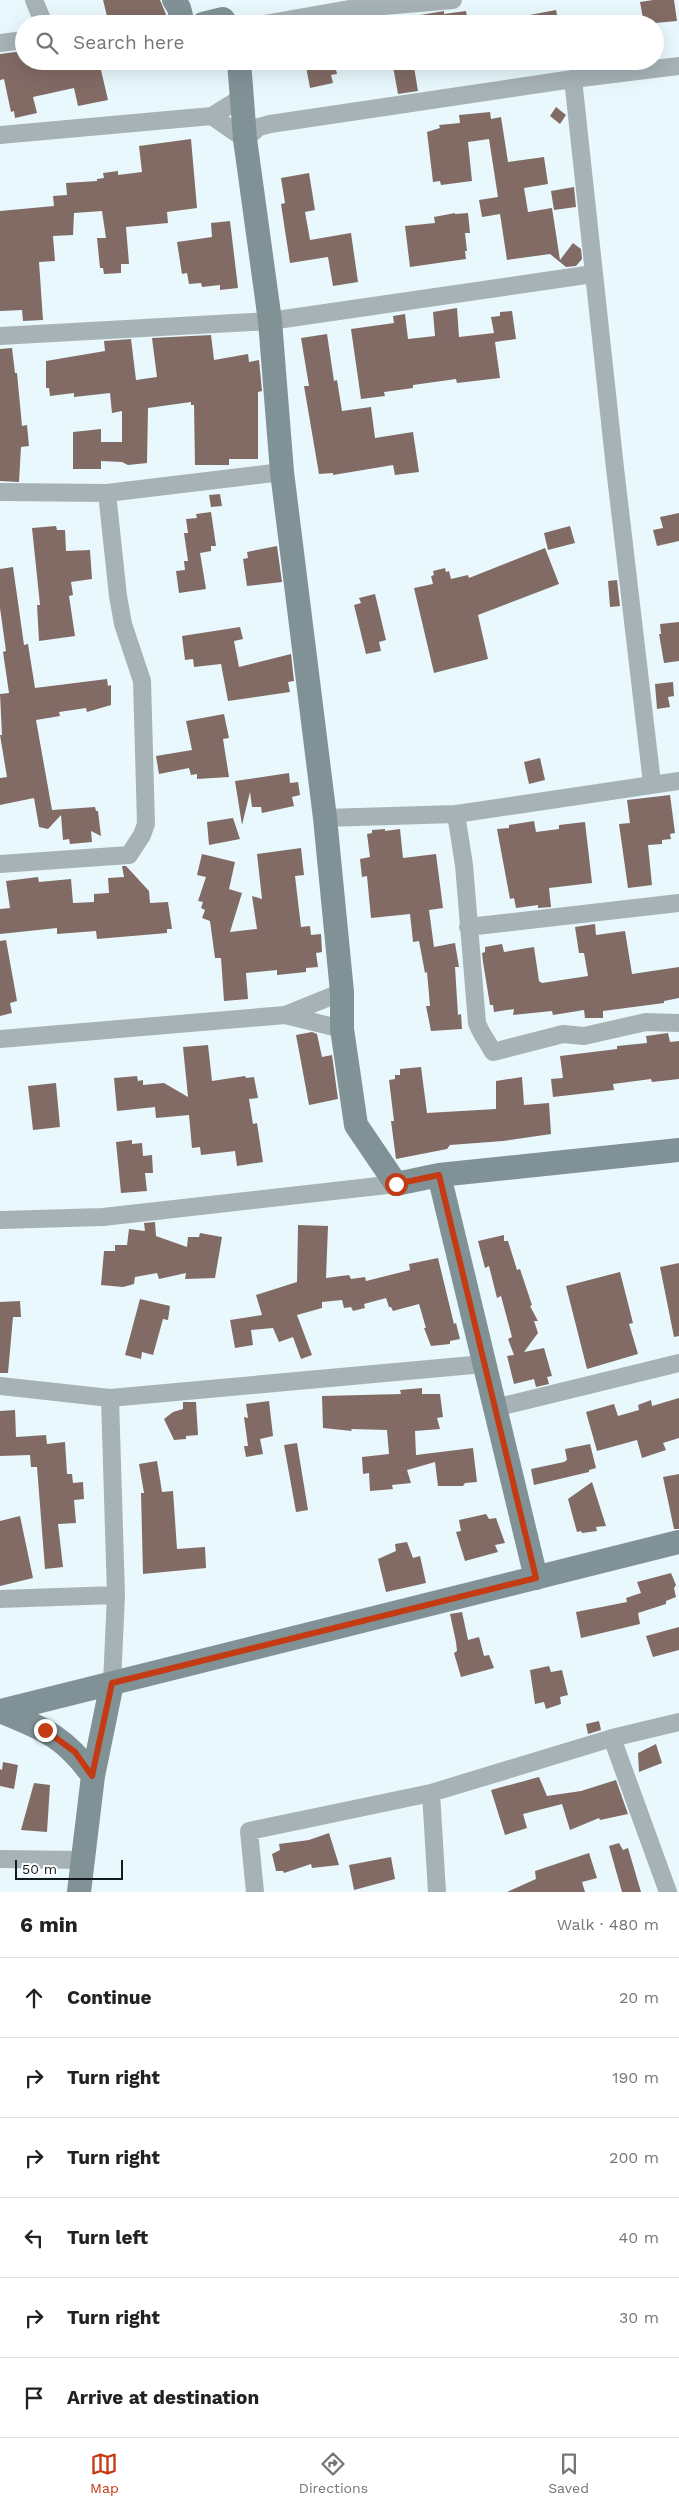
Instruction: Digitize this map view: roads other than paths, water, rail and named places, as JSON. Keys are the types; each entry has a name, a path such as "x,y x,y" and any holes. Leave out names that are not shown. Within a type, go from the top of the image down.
{"street":[{"path":"34,0 40,15"},
{"path":"174,0 181,15"},
{"path":"302,15 348,4 453,0"},
{"path":"0,43 15,41"},
{"path":"664,68 679,66"},
{"path":"239,70 245,139 270,321 282,472 326,818 342,992 342,1029 356,1124 396,1184"},
{"path":"245,139 259,127 270,124 573,79 646,70"},
{"path":"573,79 652,783"},
{"path":"0,135 212,116 241,98"},
{"path":"212,116 245,139"},
{"path":"0,336 270,321 594,274"},
{"path":"0,492 107,493 282,472"},
{"path":"0,864 129,855 142,836 146,824 142,681 123,624 118,596 107,493"},
{"path":"326,818 456,814 652,783 679,781"},
{"path":"456,814 464,865 477,1023 481,1035 488,1041 493,1052 563,1034 584,1036 646,1022 679,1023"},
{"path":"468,927 679,903"},
{"path":"0,1039 285,1015 342,992"},
{"path":"285,1015 342,1029"},
{"path":"0,1220 102,1217 396,1184 439,1175 679,1150"},
{"path":"439,1175 536,1578"},
{"path":"495,1408 679,1363"},
{"path":"0,1386 110,1398 484,1364"},
{"path":"79,1892 92,1776 112,1683 116,1595 110,1398"},
{"path":"0,1711 679,1542"},
{"path":"0,1599 116,1595"},
{"path":"0,1711 45,1730 75,1752 92,1776"},
{"path":"256,1892 249,1831 431,1793 612,1738 679,1722"},
{"path":"612,1738 668,1892"},
{"path":"431,1793 437,1892"},
{"path":"0,1858 83,1860"}]}
